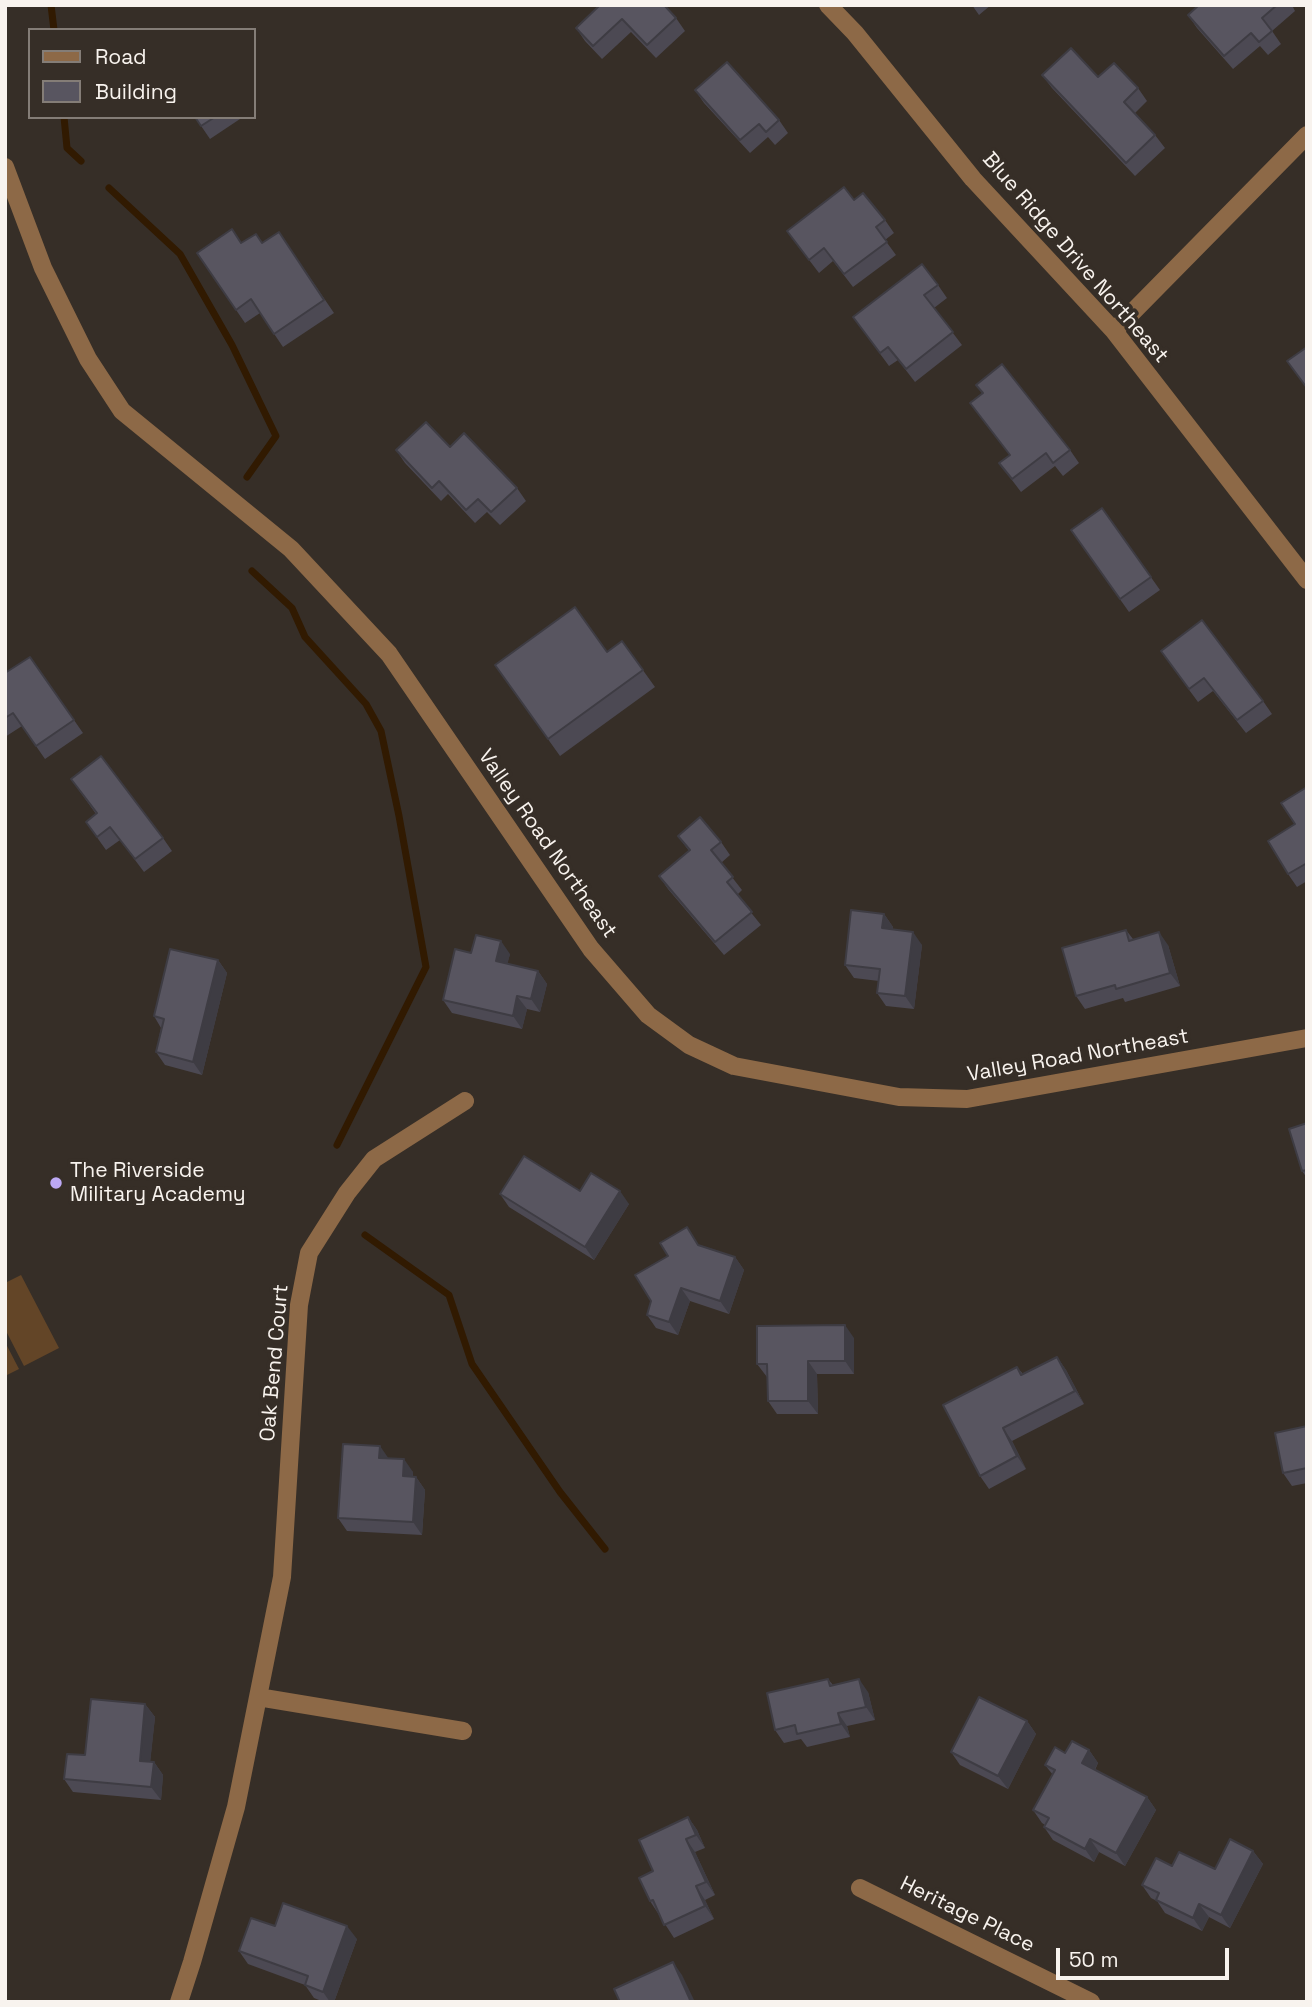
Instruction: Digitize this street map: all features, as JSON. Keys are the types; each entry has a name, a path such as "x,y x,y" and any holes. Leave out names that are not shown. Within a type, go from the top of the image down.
{"street":[{"name":"Blue Ridge Drive Northeast","path":"828,5 855,33 973,179 1114,331 1307,580"},
{"path":"1114,331 1307,135"},
{"name":"Valley Road Northeast","path":"5,167 43,268 88,359 122,411 291,549 389,654 591,949 648,1015 689,1045 734,1066 899,1097 967,1099 1307,1038"},
{"name":"Oak Bend Court","path":"179,2002 236,1807 282,1577 299,1305 309,1253 347,1193 374,1159 465,1101"},
{"path":"258,1697 463,1731"},
{"name":"Heritage Place","path":"860,1888 1091,2002"}],"shaded area":[{"path":"21,1275 59,1348 24,1366 5,1329 5,1283"},
{"path":"5,1342 19,1369 5,1376"}],"building":[{"path":"600,5 664,5 676,18 647,45 622,19 593,46 576,28"},
{"path":"1199,5 1277,5 1262,18 1272,31 1259,42 1251,33 1224,56 1188,15"},
{"path":"1071,48 1098,77 1114,63 1138,88 1124,102 1155,135 1126,163 1042,75"},
{"path":"727,62 779,120 766,132 759,124 740,140 695,90"},
{"path":"196,119 212,119 201,126"},
{"path":"844,187 854,200 863,193 885,220 876,227 887,242 844,274 824,248 809,260 787,231"},
{"path":"232,229 241,243 256,234 262,243 279,232 324,300 274,334 251,299 236,310 197,253"},
{"path":"922,264 938,285 924,295 953,332 906,369 888,347 880,353 853,317"},
{"path":"1307,347 1307,388 1287,361"},
{"path":"1002,364 1070,450 1053,463 1046,453 1012,479 999,463 1010,455 970,403 983,393 976,385"},
{"path":"426,422 450,447 464,433 517,488 491,512 478,499 466,510 439,481 432,488 396,450"},
{"path":"1102,508 1151,577 1120,599 1071,530"},
{"path":"575,607 607,652 622,641 643,670 548,739 495,665"},
{"path":"1202,620 1263,701 1237,720 1204,678 1189,689 1161,651"},
{"path":"30,657 74,720 36,746 13,713 5,718 5,673"},
{"path":"101,756 163,838 135,859 110,827 97,837 86,822 97,813 71,779"},
{"path":"1307,787 1307,863 1288,874 1268,841 1295,824 1281,803"},
{"path":"700,817 721,842 711,850 733,877 727,882 752,912 715,942 659,876 690,850 678,836"},
{"path":"851,910 884,914 882,928 913,932 905,996 877,993 880,969 845,965"},
{"path":"1126,930 1129,941 1159,932 1170,973 1116,989 1115,985 1076,996 1062,948"},
{"path":"476,935 501,941 496,961 538,971 531,999 517,996 513,1016 443,1000 455,949 471,953"},
{"path":"170,949 218,960 193,1062 156,1052 164,1019 154,1016"},
{"path":"1307,1123 1307,1170 1302,1171 1289,1129"},
{"path":"524,1156 580,1191 591,1173 620,1191 585,1247 500,1194"},
{"path":"687,1227 698,1245 735,1257 720,1301 681,1288 669,1322 647,1315 651,1301 635,1275 668,1256 660,1243"},
{"path":"845,1325 845,1361 808,1361 808,1401 768,1401 767,1364 757,1364 757,1326"},
{"path":"1057,1357 1075,1391 1003,1428 1017,1456 980,1476 943,1405 1017,1367 1021,1375"},
{"path":"1307,1426 1307,1468 1283,1473 1275,1433"},
{"path":"343,1444 380,1446 379,1458 404,1459 403,1476 416,1477 413,1522 338,1518"},
{"path":"828,1679 830,1686 859,1679 866,1707 838,1713 841,1724 797,1734 795,1725 775,1730 767,1693"},
{"path":"979,1697 1027,1721 998,1776 951,1752"},
{"path":"91,1699 145,1704 140,1761 154,1762 151,1787 64,1779 67,1754 85,1755"},
{"path":"1072,1741 1089,1750 1082,1763 1147,1797 1116,1853 1090,1839 1085,1849 1044,1827 1049,1818 1033,1810 1055,1770 1045,1765 1055,1747 1065,1753"},
{"path":"688,1817 696,1835 686,1839 706,1882 696,1886 705,1906 664,1925 639,1878 653,1871 639,1840"},
{"path":"1230,1839 1253,1851 1221,1915 1199,1904 1193,1918 1156,1900 1159,1893 1142,1885 1156,1858 1172,1866 1179,1852 1215,1869"},
{"path":"283,1903 347,1926 323,1992 305,1985 308,1976 239,1951 251,1918 275,1926"},
{"path":"673,1962 691,2002 620,2002 614,1989"}],"waterway":[{"path":"51,5 54,28"},
{"path":"64,119 67,148 81,161"},
{"path":"109,188 180,254 232,345 276,436 247,477"},
{"path":"252,571 292,608 305,637 366,704 381,731 426,967 337,1145"},
{"path":"365,1235 449,1295 472,1364 560,1492 605,1549"}],"place":[{"name":"The Riverside Military Academy","path":"56,1183"}]}
